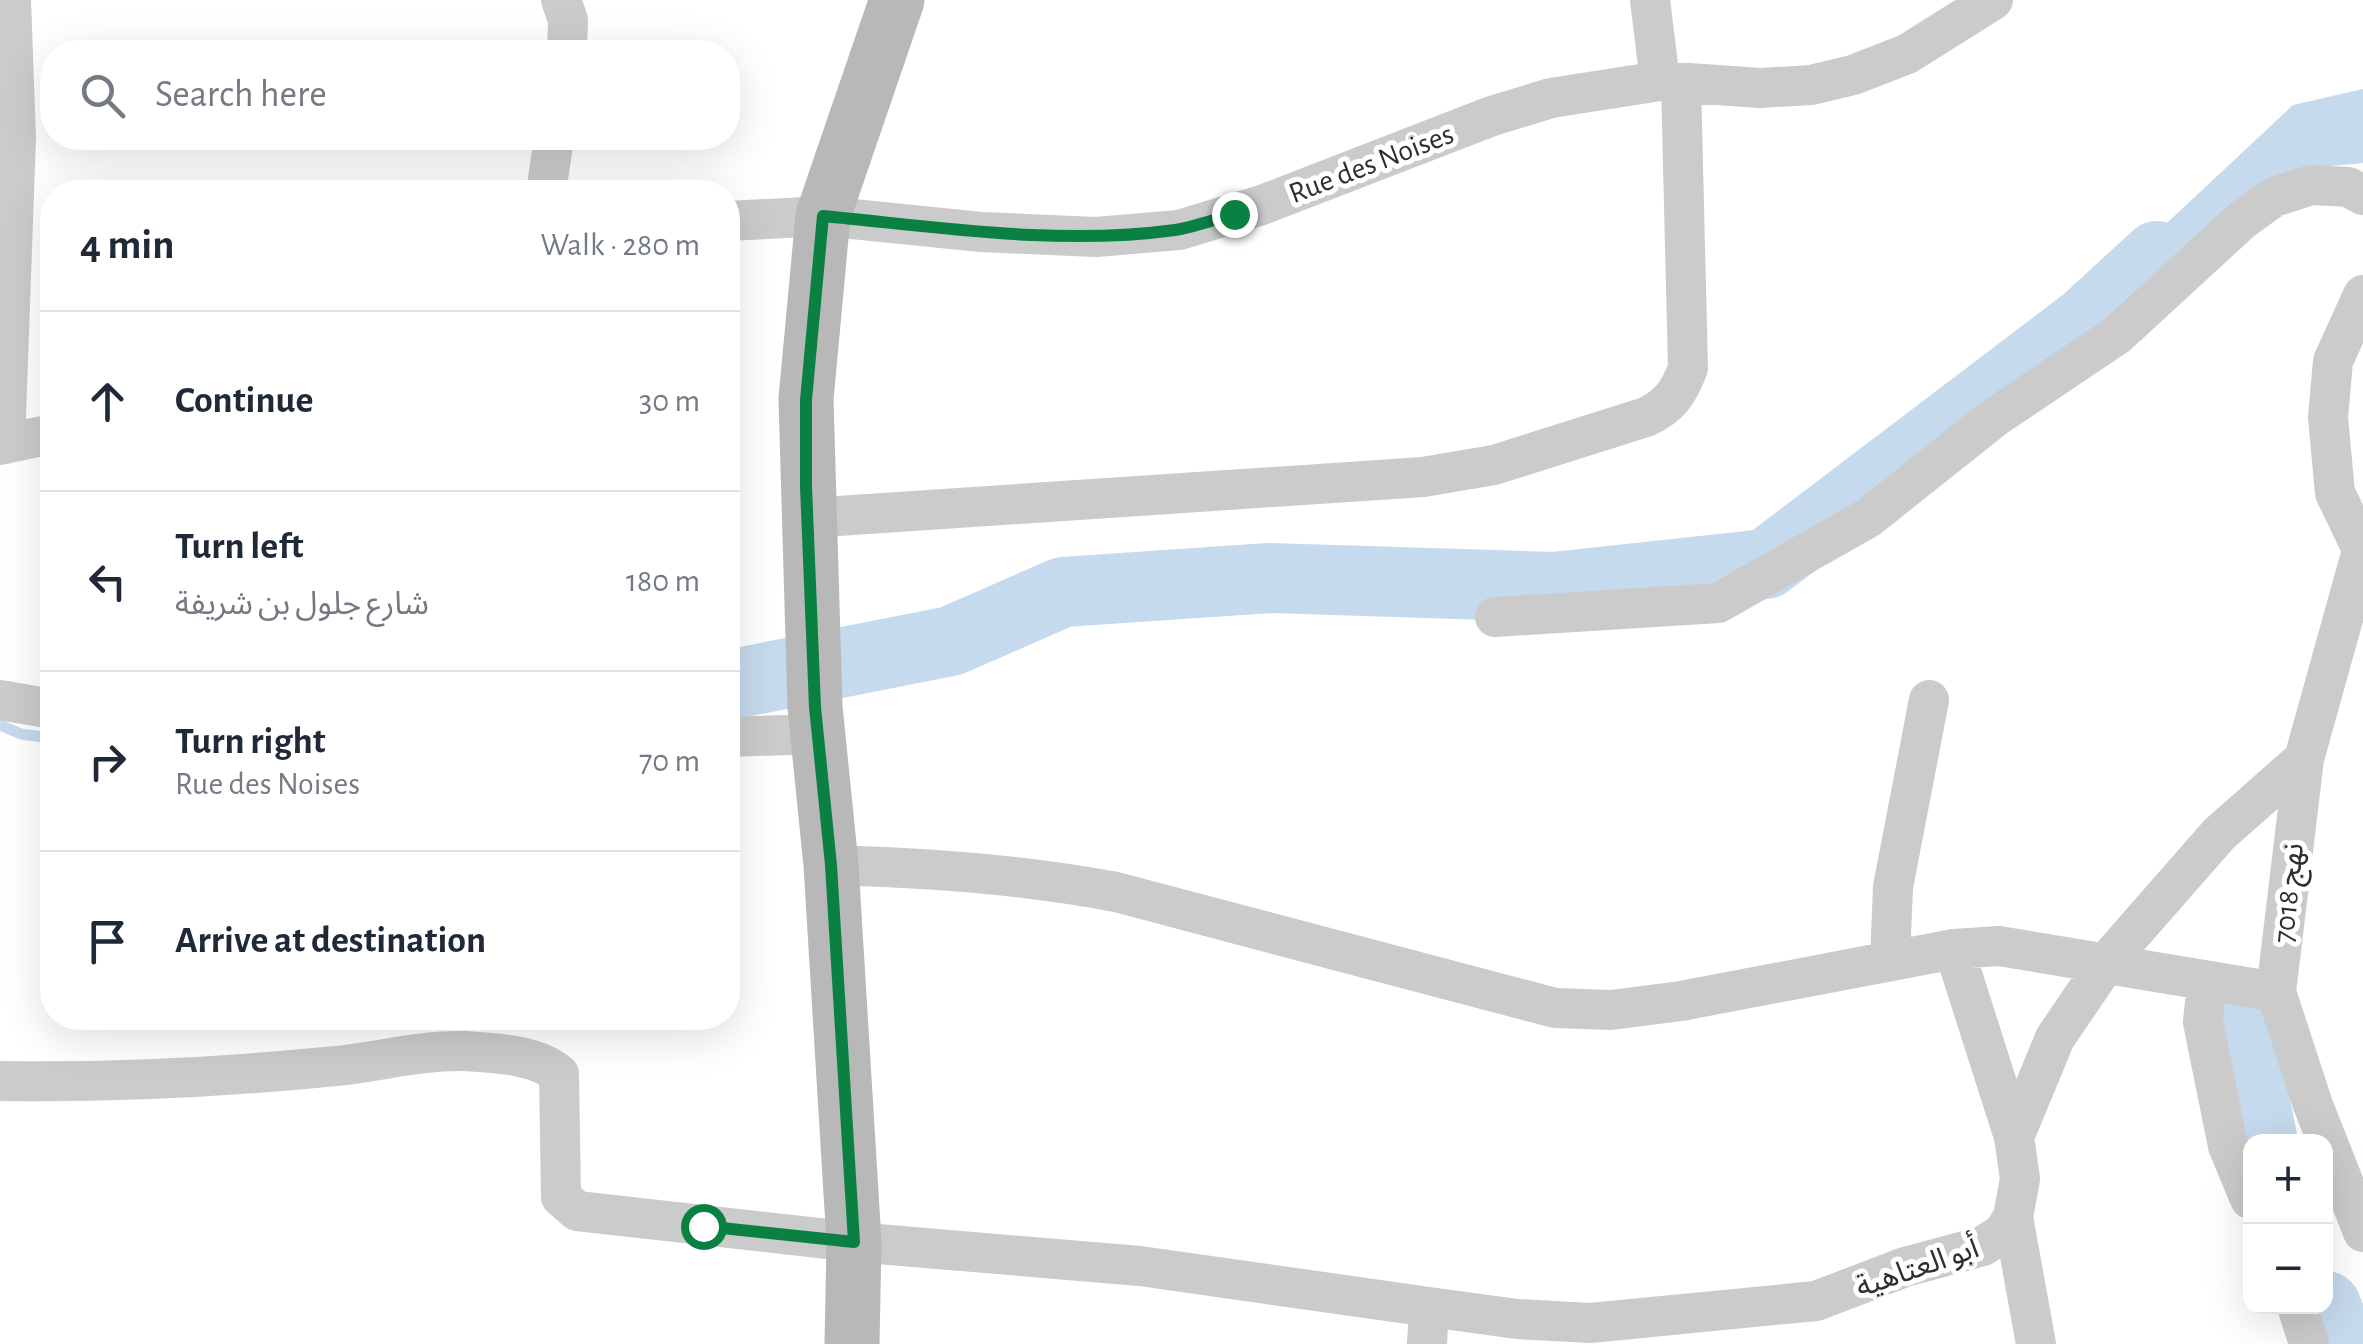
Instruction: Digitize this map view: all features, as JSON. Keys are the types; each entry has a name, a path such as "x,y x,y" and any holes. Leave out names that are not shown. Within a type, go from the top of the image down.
{"main road":[{"path":"852,1344 854,1242 831,865 817,721 806,400 823,216 896,0"}],"street":[{"path":"11,0 16,138 2,445 40,437"},
{"path":"562,0 568,20 567,40"},
{"path":"808,518 1423,476 1494,465 1646,418 1674,398 1688,368 1670,82 1650,0"},
{"name":"Rue des Noises","path":"740,219 823,216 981,232 1096,237 1179,230 1262,205 1492,116 1551,98 1670,82 1760,88 1811,85 1853,75 1907,54 1993,0"},
{"path":"548,180 552,150"},
{"path":"1495,618 1718,603 1868,518 1995,417 2116,334 2242,220 2274,197 2311,186 2348,187 2363,195"},
{"path":"2362,548 2335,493 2328,417 2333,361 2363,295"},
{"name":"نهج 7018","path":"2359,1208 2313,1105 2276,992 2304,759 2362,548"},
{"path":"0,700 40,707"},
{"path":"1890,961 1893,887 1929,700"},
{"path":"740,736 817,721"},
{"name":"أبو العتاهية","path":"0,1081 112,1083 340,1066 463,1051 528,1059 547,1064 559,1074 560,1184 562,1197 576,1212 854,1242 1140,1266 1428,1326 1517,1320 1590,1322 1816,1302 1904,1267 1983,1246 2003,1232 2014,1217 2020,1179 2014,1137 2055,1038 2106,962 2219,834 2304,759"},
{"path":"831,865 944,869 1048,879 1116,892 1556,1008 1612,1010 1680,1001 1954,949 1999,946 2276,992"},
{"path":"1954,949 2014,1137"},
{"path":"2207,982 2203,1022 2228,1146 2243,1182"},
{"path":"2014,1217 2036,1344"},
{"path":"2299,1314 2308,1344"}],"water":[{"path":"2363,89 2363,163 2320,167 2097,338 2075,309 2293,105"}],"waterway":[{"path":"740,683 951,641 1063,592 1270,578 1553,587 1766,564 2085,322 2157,256"},
{"path":"0,725 40,736"},
{"path":"2240,1026 2261,1134"},
{"path":"2329,1314 2341,1344"}],"route":[{"path":"703,1226 854,1242 831,865 815,707 806,486 806,400 823,216 981,232 1096,237 1179,230 1234,214"}]}
